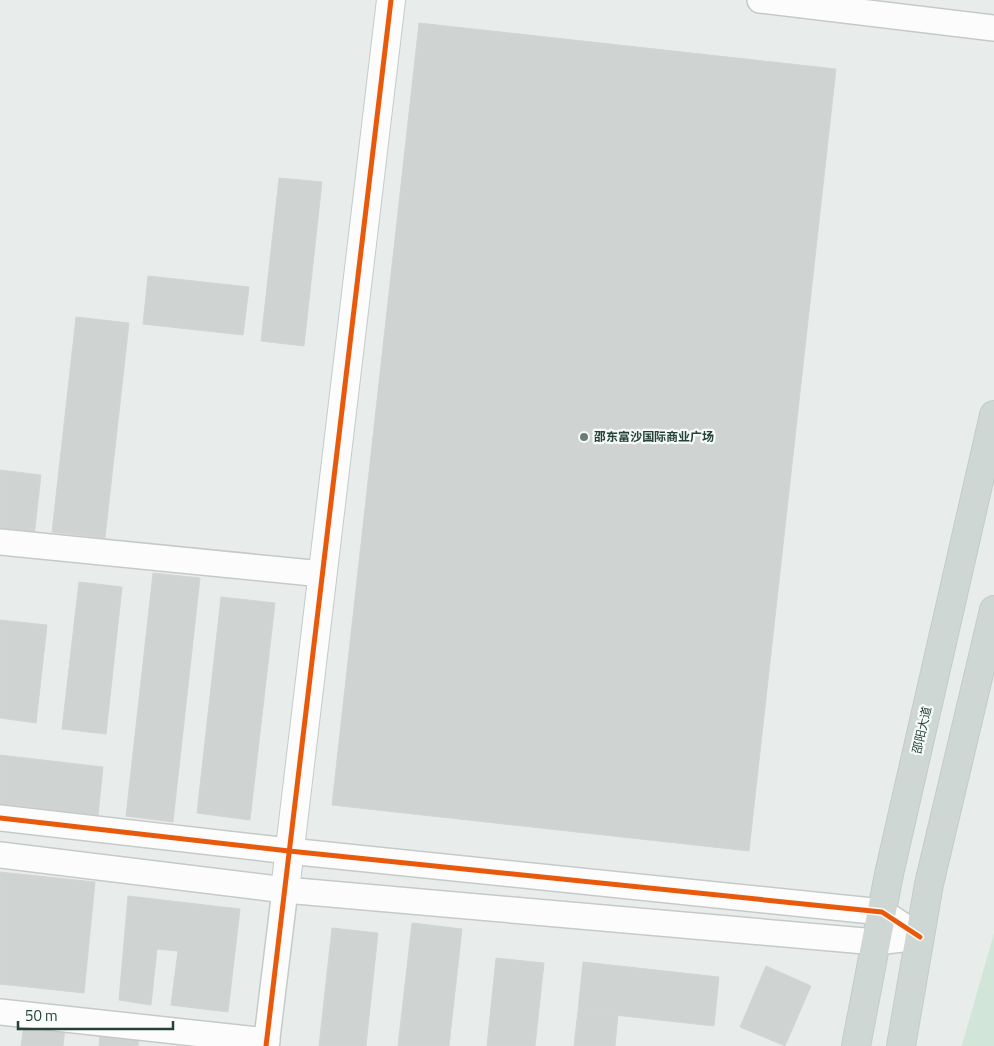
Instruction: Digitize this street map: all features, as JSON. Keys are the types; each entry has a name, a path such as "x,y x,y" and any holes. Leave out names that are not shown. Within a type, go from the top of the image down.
{"main road":[{"name":"邵阳大道","path":"856,1046 882,912 994,415"},
{"path":"900,1046 929,884 994,610"}],"street":[{"path":"0,1012 266,1044 391,0"},
{"path":"760,0 994,28"},
{"path":"0,542 322,574"},
{"path":"0,818 289,851 882,912 920,937"},
{"path":"0,855 284,890 876,942 920,937"}],"green space":[{"path":"994,933 994,1046 961,1046 962,1045"}],"building":[{"name":"邵东富沙国际商业广场","path":"419,23 836,69 749,851 332,805"},
{"path":"279,178 322,182 304,346 261,341"},
{"path":"148,276 249,287 243,335 143,324"},
{"path":"76,317 129,323 105,538 52,532"},
{"path":"0,470 41,475 34,537 0,533"},
{"path":"153,573 200,578 173,822 126,816"},
{"path":"79,582 122,587 106,734 62,729"},
{"path":"221,597 275,603 250,820 197,813"},
{"path":"0,620 47,625 36,723 0,718"},
{"path":"0,755 103,767 98,815 0,804"},
{"path":"0,872 95,882 84,993 0,984"},
{"path":"128,896 240,909 228,1012 171,1005 178,951 157,949 151,1005 119,1000"},
{"path":"412,923 462,929 449,1046 398,1046"},
{"path":"332,928 378,933 366,1046 319,1046"},
{"path":"496,958 544,963 535,1046 487,1046"},
{"path":"583,962 719,977 714,1026 578,1011"},
{"path":"766,966 811,986 785,1046 740,1027"},
{"path":"578,1011 618,1015 615,1046 574,1046"},
{"path":"24,1024 65,1028 63,1046 21,1046"},
{"path":"100,1036 139,1040 138,1046 99,1046"}],"cycle path":[{"path":"266,1046 391,0"},
{"path":"0,818 289,851 882,912 920,937"}],"place":[{"name":"邵东富沙国际商业广场","path":"584,437"}]}
